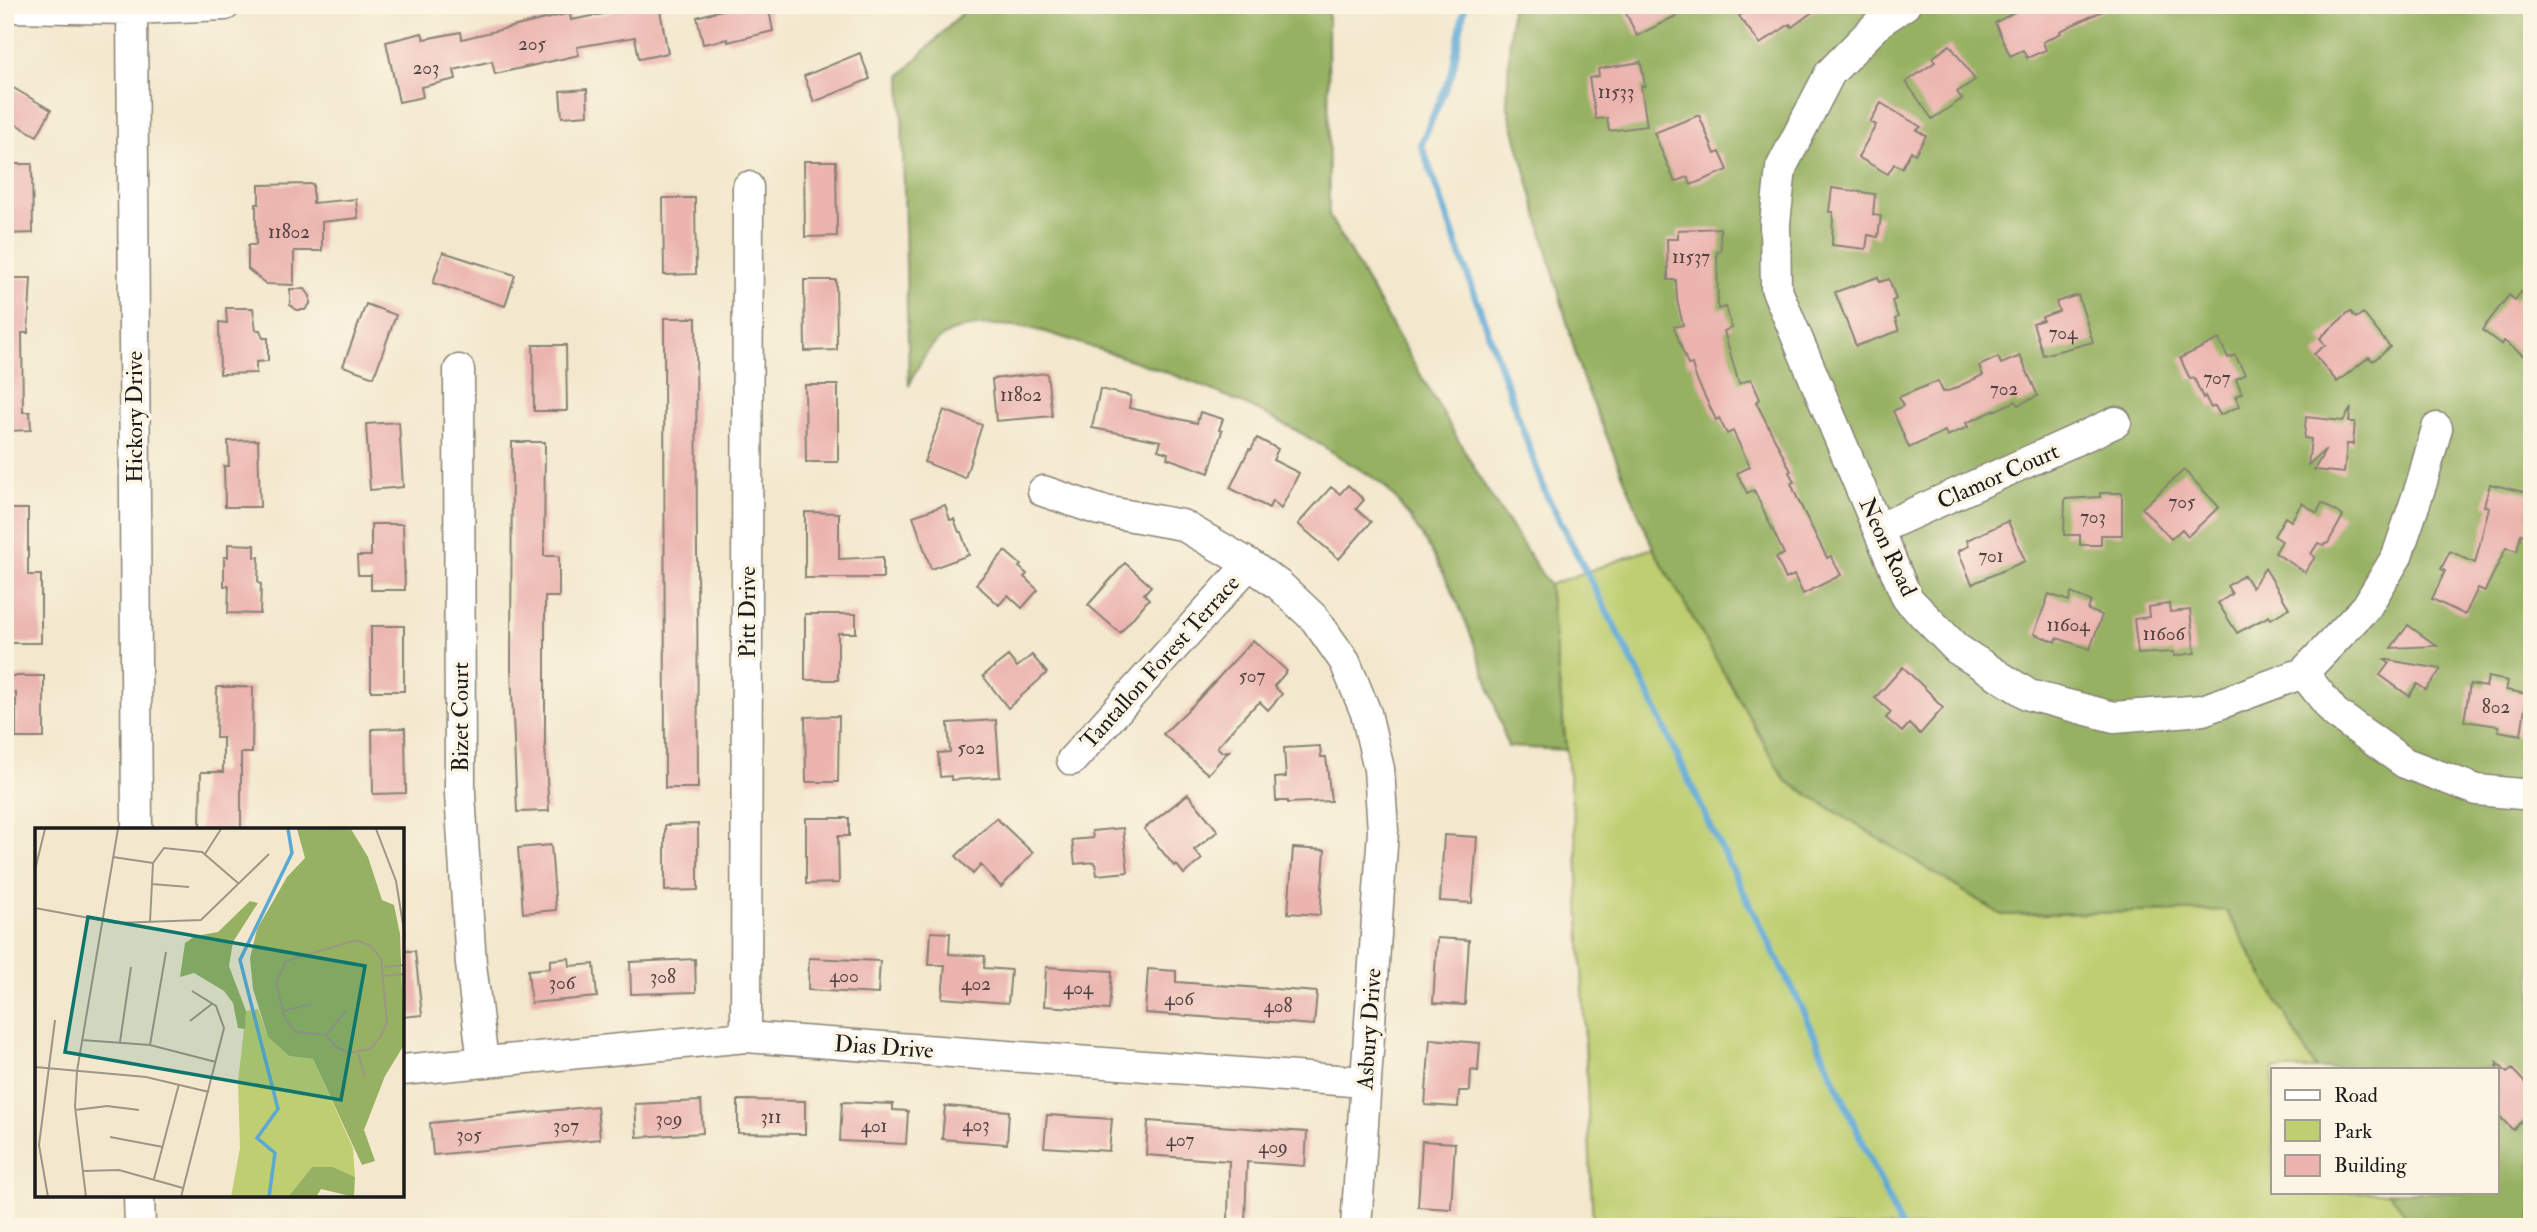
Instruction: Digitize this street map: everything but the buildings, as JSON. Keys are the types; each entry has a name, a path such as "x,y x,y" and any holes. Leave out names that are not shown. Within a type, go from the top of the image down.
{"street":[{"path":"5,7 225,5"},
{"name":"Neon Road","path":"1905,5 1881,21 1830,73 1781,168 1775,223 1776,288 1907,598 1957,649 2029,695 2114,717 2203,709 2303,673 2367,606 2397,556 2437,428"},
{"name":"Hickory Drive","path":"132,7 137,828"},
{"name":"Pitt Drive","path":"746,1037 748,187"},
{"name":"Bizet Court","path":"459,370 460,794 471,964 483,1062"},
{"name":"Clamor Court","path":"1878,529 2116,422"},
{"name":"Asbury Drive","path":"1043,491 1099,510 1182,525 1279,585 1315,619 1345,662 1366,713 1379,769 1383,831 1356,1227"},
{"name":"Tantallon Forest Terrace","path":"1072,760 1249,564"},
{"path":"2303,673 2335,713 2405,763 2477,790 2532,795"},
{"name":"Dias Drive","path":"404,1070 746,1037 1365,1082"},
{"path":"139,1197 140,1227"}],"green space":[{"path":"970,5 1328,5 1329,216 1487,490 1549,585 1566,750 1508,747 1462,612 1430,549 1410,519 1380,482 1289,427 1226,396 1161,370 1050,333 1014,326 976,326 949,333 929,349 909,386 901,75"},
{"path":"1511,5 2532,5 2532,1227 2415,1227 2390,1194 2498,1194 2498,1068 2315,1068 2226,910 2002,915 1785,780 1653,548 1582,377 1507,104"},
{"path":"1653,548 1785,780 2002,915 2226,910 2315,1068 2271,1068 2271,1194 2390,1194 2415,1227 1593,1227 1577,851 1549,585"}],"waterway":[{"path":"1465,5 1452,73 1421,144 1545,492 1641,678 1711,828 1801,1006 1901,1227"}]}
